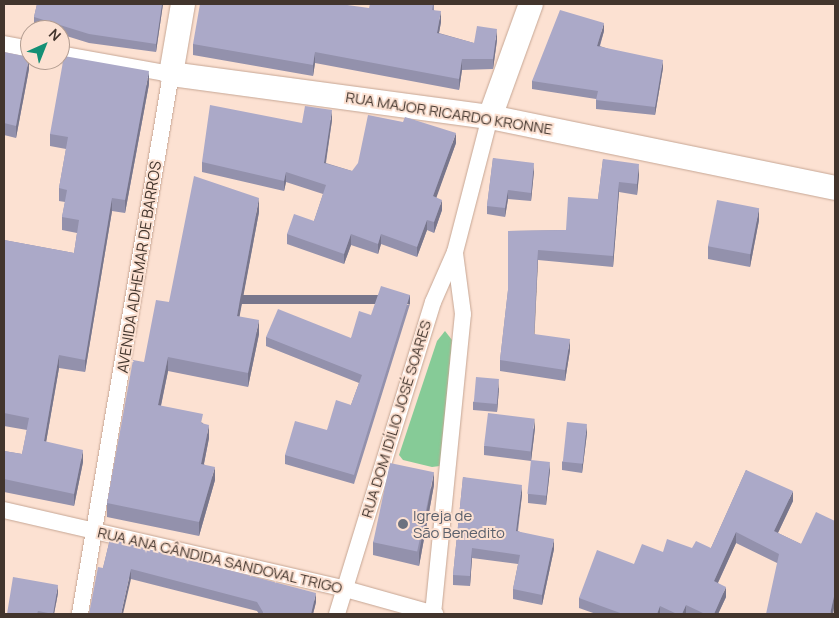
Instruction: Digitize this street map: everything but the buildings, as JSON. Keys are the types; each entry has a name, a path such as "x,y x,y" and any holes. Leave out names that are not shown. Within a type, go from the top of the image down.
{"main road":[{"name":"AVENIDA ADHEMAR DE BARROS","path":"171,74 183,4"},
{"name":"RUA DOM IDÍLIO JOSÉ SOARES","path":"490,117 531,4"},
{"name":"RUA MAJOR RICARDO KRONNE","path":"171,74 490,117 835,188"}],"street":[{"path":"4,44 20,47"},
{"name":"RUA MAJOR RICARDO KRONNE","path":"70,56 171,74"},
{"name":"AVENIDA ADHEMAR DE BARROS","path":"80,614 96,531 171,74"},
{"name":"RUA DOM IDÍLIO JOSÉ SOARES","path":"337,614 342,588 433,302 455,252 490,117"},
{"name":"RUA DOM IDÍLIO JOSÉ SOARES","path":"434,614 463,314 455,252"},
{"path":"383,464 402,468"},
{"path":"429,473 447,477"},
{"name":"RUA ANA CÂNDIDA SANDOVAL TRIGO","path":"4,510 342,588 434,614"}],"green space":[{"path":"445,331 452,340 442,459 440,466 432,467 403,460 399,455 437,341"}],"place":[{"name":"Igreja de São Benedito","path":"403,524"}]}
